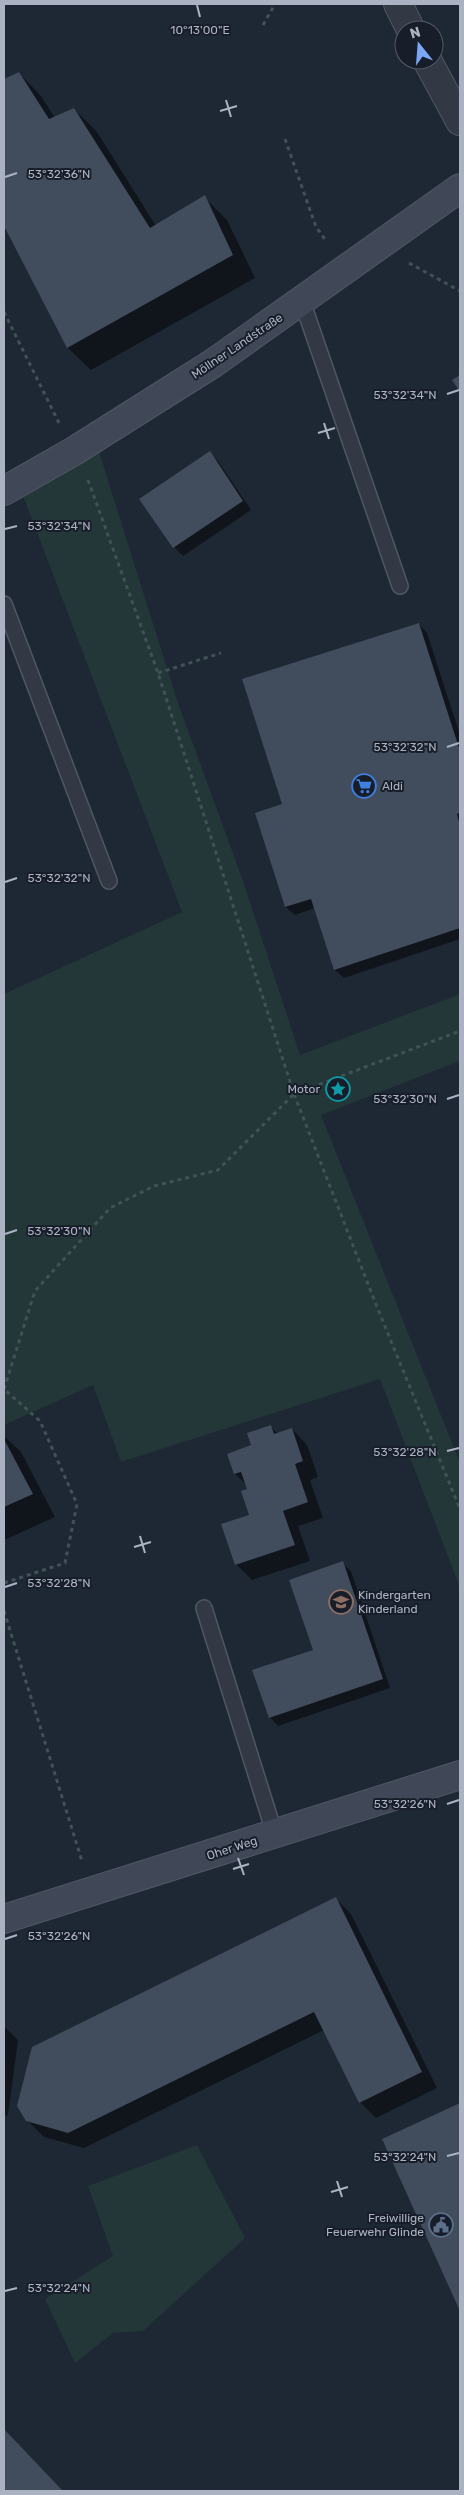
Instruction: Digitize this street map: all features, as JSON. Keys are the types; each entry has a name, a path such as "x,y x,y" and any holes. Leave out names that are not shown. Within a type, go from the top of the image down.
{"main road":[{"name":"Möllner Landstraße","path":"4,491 74,451 212,364 460,188"},
{"name":"Oher Weg","path":"4,1919 460,1775"}],"street":[{"path":"398,4 407,20"},
{"path":"432,70 460,121"}],"lane":[{"path":"302,301 400,586"},
{"path":"4,604 109,881"},
{"path":"204,1608 275,1834"}],"path":[{"path":"263,25 275,4"},
{"path":"285,139 316,226 346,269"},
{"path":"377,247 460,291"},
{"path":"4,312 93,491 158,673 294,1094 376,1308 460,1508"},
{"path":"158,673 221,654"},
{"path":"4,1583 66,1563 77,1504 40,1421 4,1389 36,1291 110,1208 154,1186 218,1170 294,1094 460,1031"},
{"path":"4,1612 92,1892"}],"shaded area":[{"path":"96,442 177,700 242,878 300,1055 460,994 460,1061 321,1115 460,1463 460,1588 380,1379 121,1462 93,1385 4,1425 4,994 182,912 20,488"},
{"path":"197,2145 245,2238 143,2331 113,2333 75,2363 45,2299 113,2256 88,2186"}],"building":[{"path":"19,72 49,119 74,108 150,228 205,195 233,255 67,348 4,226 4,79"},
{"path":"460,375 460,392 452,380"},
{"path":"210,451 243,501 173,548 139,499"},
{"path":"419,623 460,751 460,813 457,814 460,826 460,928 334,970 311,899 285,907 255,813 282,804 242,679"},
{"path":"271,1425 274,1434 292,1428 303,1461 295,1464 308,1502 283,1511 295,1545 235,1565 221,1524 249,1515 241,1491 247,1489 241,1472 234,1474 227,1454 251,1445 247,1433"},
{"path":"4,1439 33,1494 4,1507"},
{"path":"343,1561 383,1679 269,1718 252,1670 313,1650 289,1580"},
{"path":"336,1897 422,2072 359,2103 314,2012 68,2133 26,2121 17,2106 32,2047"},
{"name":"Freiwillige Feuerwehr Glinde","path":"460,2103 460,2311 382,2139"},
{"path":"4,2429 26,2452 63,2491 4,2491"}],"place":[{"name":"Aldi","path":"364,786"},
{"name":"Motor","path":"338,1089"},
{"name":"Kindergarten Kinderland","path":"341,1602"},
{"name":"Freiwillige Feuerwehr Glinde","path":"441,2225"}]}
